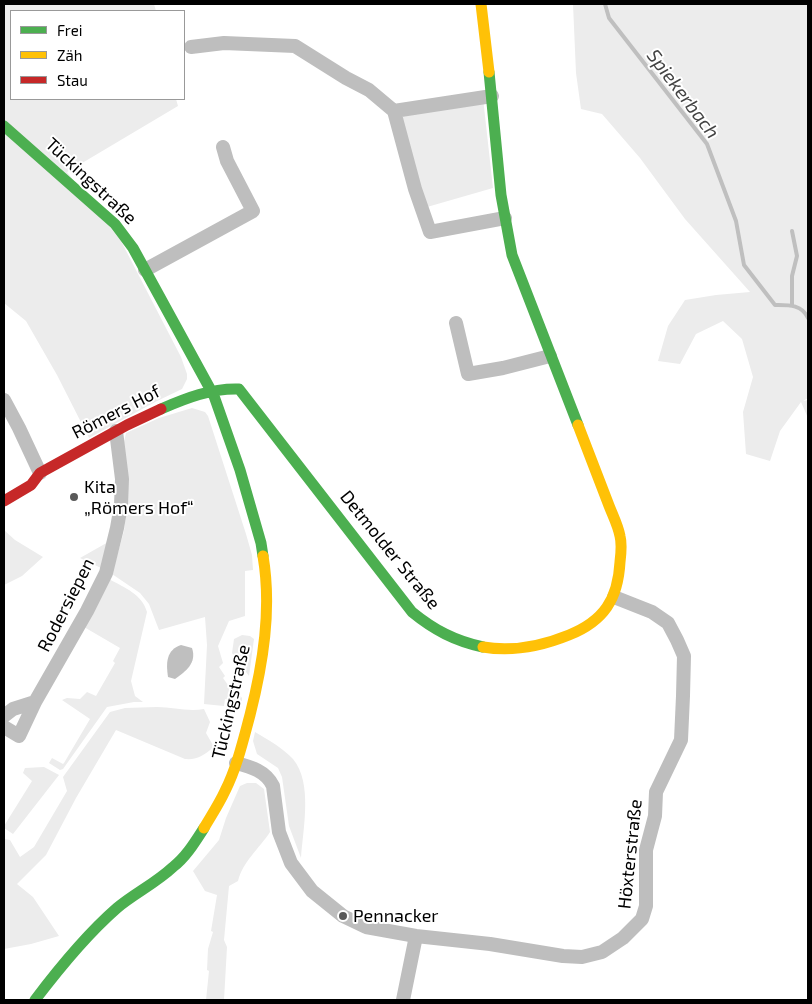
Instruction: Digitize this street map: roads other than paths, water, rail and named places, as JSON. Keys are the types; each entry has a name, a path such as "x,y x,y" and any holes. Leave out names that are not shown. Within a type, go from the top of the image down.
{"street":[{"name":"Detmolder Straße","path":"213,392 220,389 239,389 412,612 427,626 442,634 472,645 490,648 522,649 578,632 606,609 614,597 622,560 620,535 512,255 501,194 481,4"},
{"path":"192,47 224,43 295,46 369,90 394,111 415,189 430,232 505,218"},
{"path":"394,111 492,96"},
{"name":"Tückingstraße","path":"4,126 115,224 133,248 213,392 240,470 261,543 266,574 266,616 262,662 244,738 236,763 225,791 209,821 189,850 174,867 118,907 99,925 62,965 34,1000"},
{"path":"145,270 253,211 227,161 223,147"},
{"path":"456,323 468,374 503,368 550,356"},
{"name":"Römers Hof","path":"4,501 31,485 40,473 116,432 163,408 191,397 213,392"},
{"path":"4,400 40,473"},
{"name":"Rodersiepen","path":"4,727 20,736 35,702 87,611 106,573 121,505 122,479 116,432"},
{"name":"Höxterstraße","path":"236,763 258,770 270,781 273,786 280,832 292,863 312,891 343,916 366,927 416,936 490,944 563,956 582,957 602,952 623,938 642,919 646,906 646,850 655,816 656,792 660,780 681,740 684,656 668,623 660,616 614,597"},
{"path":"4,716 13,708 35,702"},
{"path":"403,1000 416,936"}],"waterway":[{"name":"Spiekerbach","path":"605,4 609,18 707,144 736,221 744,265 775,305 790,305 798,308 808,318"},
{"path":"792,231 797,256 792,276 792,305"}],"place":[{"name":"Kita „Römers Hof“","path":"74,497"},
{"name":"Pennacker","path":"343,916"}]}
